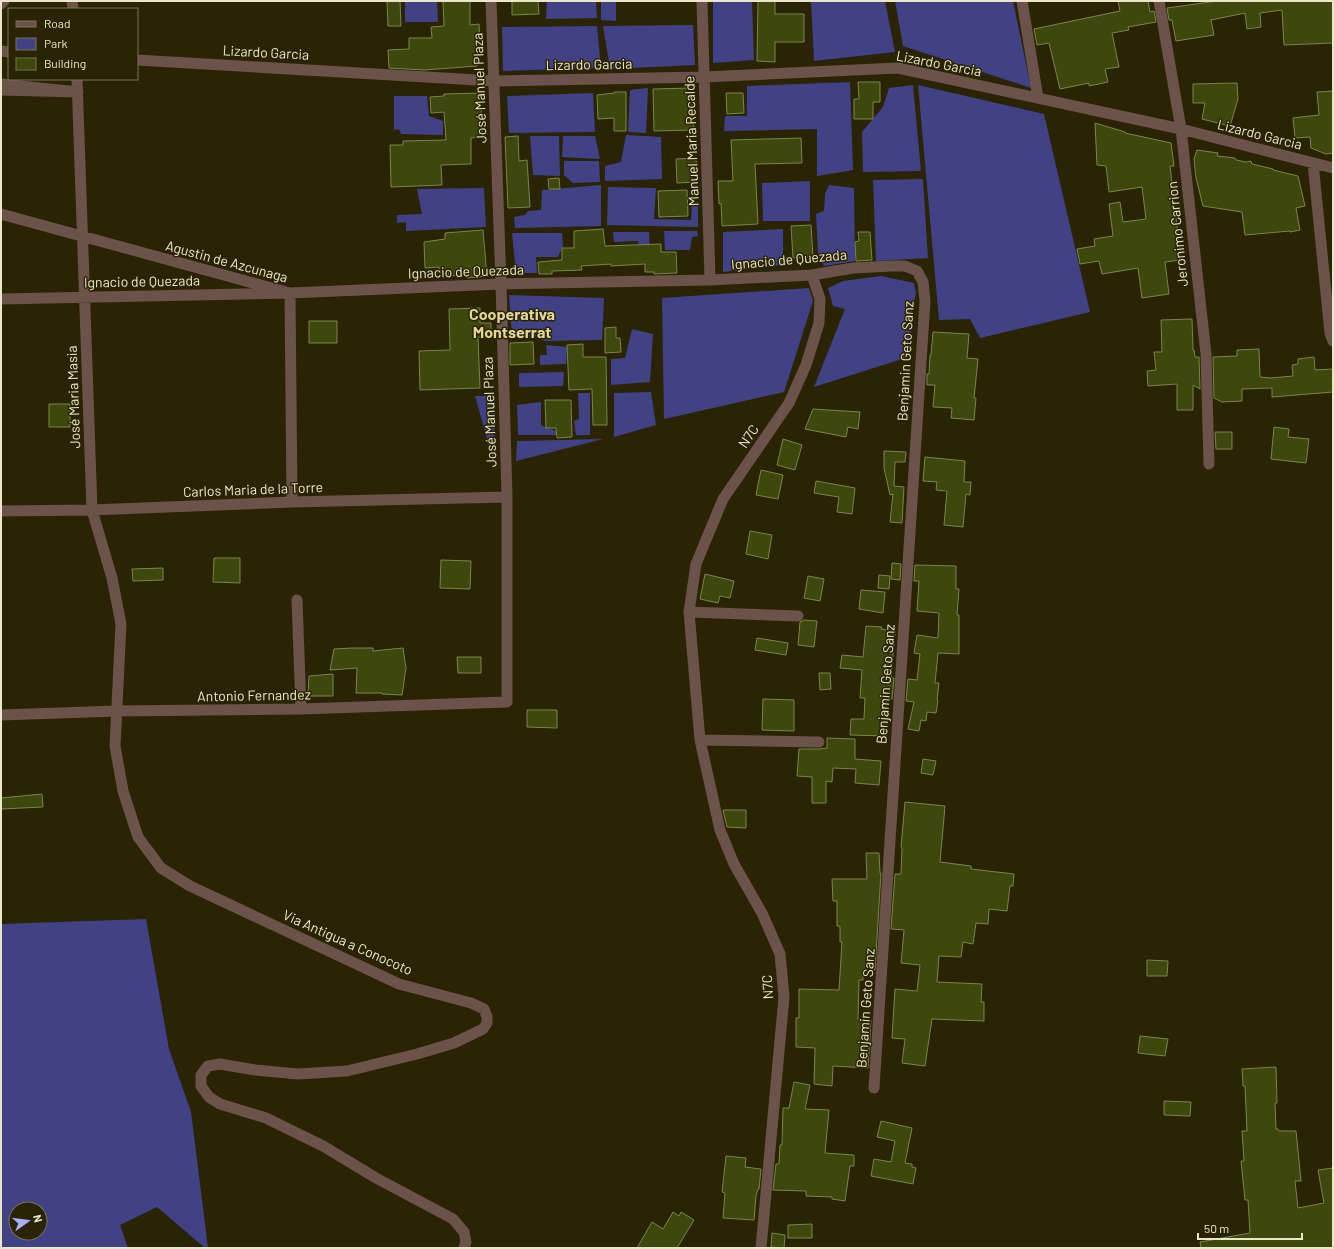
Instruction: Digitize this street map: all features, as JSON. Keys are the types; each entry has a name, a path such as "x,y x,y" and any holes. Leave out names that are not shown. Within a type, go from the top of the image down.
{"street":[{"path":"1,4 4,1"},
{"name":"José Manuel Plaza","path":"491,1 501,284 506,497 507,702"},
{"name":"Manuel Maria Recalde","path":"702,1 710,280"},
{"path":"1022,1 1038,98"},
{"name":"Jeronimo Carrion","path":"1159,1 1181,129 1206,354 1209,464"},
{"name":"Lizardo Garcia","path":"138,60 494,81 704,77 898,68 1181,129 1333,168"},
{"name":"José Maria Masia","path":"77,80 92,510 112,578 121,624 117,711"},
{"path":"1,84 78,92"},
{"path":"1,90 78,92"},
{"path":"1313,163 1330,333 1333,341"},
{"name":"Agustin de Azcunaga","path":"1,214 290,293 292,502"},
{"name":"Ignacio de Quezada","path":"1,299 290,293 501,284 710,280 812,275 852,268 905,266 917,271 923,282"},
{"name":"N7C","path":"761,1248 784,997 780,954 762,913 734,864 720,830 700,740 689,612 696,564 723,499 789,403 806,365 819,322 820,299 812,275"},
{"name":"Benjamin Geto Sanz","path":"874,1088 925,301 923,282"},
{"name":"Carlos Maria de la Torre","path":"1,511 92,510 292,502 506,497"},
{"path":"297,600 301,709"},
{"path":"689,612 798,616"},
{"name":"Antonio Fernandez","path":"1,715 117,711 301,709 507,702"},
{"name":"Via Antigua a Conocoto","path":"117,711 116,746 123,791 138,837 161,868 190,886 399,984 471,1003 484,1009 487,1017 487,1023 483,1029 454,1043 417,1054 347,1071 298,1074 255,1070 220,1064 208,1066 202,1075 201,1086 209,1097 220,1104 266,1118 323,1146 376,1178 453,1219 464,1232 466,1242 464,1248"},
{"path":"700,740 819,742"}],"green space":[{"path":"405,1 437,1 438,22 405,22"},
{"path":"547,1 596,1 597,18 546,19"},
{"path":"601,1 616,1 616,21 601,20"},
{"path":"713,1 752,1 754,60 713,63"},
{"path":"811,1 885,1 895,52 814,61"},
{"path":"895,1 1013,1 1031,88 903,46"},
{"path":"693,25 695,65 610,69 603,26"},
{"path":"597,26 601,68 503,71 502,27"},
{"path":"850,82 853,170 817,176 817,129 724,131 725,116 747,116 747,86"},
{"path":"913,85 921,171 863,172 862,132 883,107 889,88"},
{"path":"918,85 1044,114 1090,312 980,338 970,319 939,320"},
{"path":"648,88 646,133 628,132 630,90"},
{"path":"593,93 595,132 509,133 507,96"},
{"path":"394,96 427,96 429,116 443,121 443,135 401,134 399,129 394,130"},
{"path":"626,135 661,137 662,179 605,181 605,166 621,162"},
{"path":"530,136 559,136 560,176 533,175"},
{"path":"563,136 595,136 600,159 562,157"},
{"path":"564,161 599,161 600,182 573,183 564,175"},
{"path":"923,179 928,258 876,261 873,180"},
{"path":"810,181 810,221 763,221 762,183"},
{"path":"601,185 601,226 515,228 514,217 525,215 528,211 541,210 542,190"},
{"path":"829,185 854,188 855,261 824,266 818,254 816,214 824,211 825,194"},
{"path":"608,187 656,188 654,219 691,220 692,203 698,203 698,227 607,225"},
{"path":"484,188 486,227 406,231 406,222 397,223 397,215 422,214 417,189"},
{"path":"783,229 783,265 723,272 723,232"},
{"path":"664,231 697,231 698,236 692,237 690,250 665,250"},
{"path":"613,232 649,232 650,252 640,252 638,241 614,242"},
{"path":"512,233 562,233 563,246 558,257 536,257 537,273 516,273"},
{"path":"881,276 914,283 916,293 912,310 912,327 905,358 814,387 845,309 833,306 828,288 843,281"},
{"path":"809,288 813,301 784,392 664,419 662,298"},
{"path":"509,295 604,298 602,340 544,341 538,336 512,338"},
{"path":"632,329 653,334 650,382 611,385 611,359 625,358"},
{"path":"546,345 567,347 566,364 540,365 540,355 547,355"},
{"path":"564,372 563,386 519,387 519,373"},
{"path":"651,392 656,425 614,437 614,393"},
{"path":"578,393 590,393 590,435 576,435 574,421 579,419"},
{"path":"475,396 495,396 494,464"},
{"path":"541,402 541,425 556,431 556,435 518,435 517,405"},
{"path":"603,439 516,461 517,441"},
{"path":"146,919 169,1049 191,1112 208,1248 205,1248 157,1207 120,1225 128,1248 1,1248 1,924"}],"building":[{"path":"387,1 400,1 401,26 388,26"},
{"path":"443,1 470,1 470,25 479,24 480,47 476,47 477,66 424,70 389,68 388,50 409,49 409,38 432,38 431,27 444,26"},
{"path":"512,1 538,1 539,14 512,15"},
{"path":"758,1 775,1 775,14 804,14 804,42 775,42 775,62 757,61"},
{"path":"1118,1 1148,1 1150,12 1154,11 1156,22 1128,27 1129,30 1112,33 1119,67 1105,69 1108,82 1089,86 1089,83 1060,89 1049,43 1037,45 1034,29 1120,11"},
{"path":"1217,1 1333,1 1333,43 1284,45 1282,10 1260,13 1261,27 1247,29 1245,13 1211,20 1214,35 1176,41 1172,20 1169,20 1167,8"},
{"path":"858,82 880,82 880,102 873,102 873,119 854,119 854,99 859,99"},
{"path":"1237,83 1238,99 1230,126 1202,119 1205,103 1193,103 1193,84"},
{"path":"692,88 694,130 654,131 653,89"},
{"path":"1333,91 1333,153 1326,154 1311,148 1310,137 1295,138 1293,118 1319,115 1317,92"},
{"path":"614,92 626,92 626,131 614,131 614,118 598,119 597,95"},
{"path":"481,93 482,137 471,138 471,164 441,165 442,185 391,187 390,145 403,145 403,141 446,140 444,112 431,113 430,97 444,96 444,94"},
{"path":"726,93 743,93 744,113 727,114"},
{"path":"1095,123 1125,133 1171,143 1174,166 1170,166 1181,260 1165,262 1169,294 1142,298 1138,268 1102,274 1099,261 1080,264 1077,249 1095,246 1094,239 1113,236 1109,204 1120,202 1123,222 1146,219 1142,187 1109,192 1106,166 1097,165"},
{"path":"518,136 519,161 527,160 530,207 508,208 505,137"},
{"path":"801,138 802,163 755,164 758,224 722,226 718,181 733,181 731,140"},
{"path":"1197,150 1218,153 1217,156 1235,158 1236,160 1246,162 1251,161 1252,164 1298,176 1305,206 1296,208 1300,230 1245,235 1242,212 1203,206 1196,178 1194,159"},
{"path":"696,158 697,182 677,183 676,159"},
{"path":"559,178 560,189 549,189 548,179"},
{"path":"687,190 688,216 659,217 658,191"},
{"path":"811,225 813,257 793,258 791,226"},
{"path":"603,229 605,246 661,244 661,252 676,252 677,273 654,274 654,272 645,272 645,264 611,266 611,264 581,266 582,270 552,271 552,274 539,274 538,262 562,260 562,248 574,248 574,231"},
{"path":"483,230 487,276 467,278 467,275 448,276 448,272 440,272 439,267 425,268 424,242 445,239 445,233"},
{"path":"858,232 870,232 872,260 856,261 855,242 859,241"},
{"path":"480,308 480,323 491,323 491,337 478,337 480,388 420,390 419,351 450,350 449,309"},
{"path":"1192,319 1193,350 1195,357 1199,357 1200,389 1193,385 1193,410 1177,410 1177,384 1148,386 1147,371 1156,370 1154,352 1162,352 1161,320"},
{"path":"309,321 337,321 337,343 309,343"},
{"path":"616,327 616,338 620,338 621,352 605,353 605,328"},
{"path":"933,332 969,334 967,358 978,359 974,398 976,398 974,420 951,418 952,408 933,407 935,385 927,385 927,374 929,374"},
{"path":"533,342 534,364 510,365 510,343"},
{"path":"583,344 583,357 606,357 607,425 593,425 592,389 569,390 567,345"},
{"path":"1259,349 1260,377 1271,378 1293,376 1292,365 1298,364 1298,359 1314,357 1315,370 1333,369 1333,392 1272,397 1272,388 1242,389 1242,401 1222,402 1214,398 1213,357 1237,356 1237,350"},
{"path":"545,400 571,400 572,437 557,438 556,428 546,428"},
{"path":"49,404 70,404 70,427 49,427"},
{"path":"813,409 860,412 858,429 848,427 846,437 805,429"},
{"path":"1274,427 1289,429 1288,437 1309,439 1306,463 1271,459"},
{"path":"1215,432 1232,432 1232,449 1216,449"},
{"path":"783,439 802,445 795,470 777,465"},
{"path":"884,451 906,452 905,462 895,462 894,486 904,487 902,523 890,522 893,494 890,495 884,468"},
{"path":"925,457 965,461 964,482 971,482 970,495 966,494 963,527 944,525 947,491 936,490 937,482 923,481"},
{"path":"761,470 783,475 778,499 756,495"},
{"path":"816,481 855,488 852,514 837,512 839,497 814,493"},
{"path":"750,531 772,535 768,559 746,554"},
{"path":"214,558 240,558 240,583 213,582"},
{"path":"441,560 471,561 470,589 440,588"},
{"path":"892,563 901,564 900,580 891,579"},
{"path":"915,565 956,566 956,589 959,589 957,615 959,615 959,654 938,653 935,683 939,683 936,713 927,712 926,721 921,720 919,731 908,729 914,702 906,701 908,679 917,680 920,654 914,653 917,635 938,638 939,613 917,611 919,581 914,581"},
{"path":"163,568 163,580 133,581 132,569"},
{"path":"705,574 734,581 730,598 720,596 718,603 700,599"},
{"path":"879,575 890,576 889,589 878,588"},
{"path":"808,576 824,579 820,601 804,598"},
{"path":"861,590 885,592 883,613 859,609"},
{"path":"804,620 817,621 814,647 798,645 800,622"},
{"path":"866,626 882,627 881,629 895,631 891,678 894,678 892,699 886,698 886,736 850,735 851,719 864,719 865,698 860,698 862,670 840,668 842,655 863,657"},
{"path":"757,638 788,643 786,655 755,650"},
{"path":"373,648 373,651 403,648 406,668 402,695 356,693 357,668 330,670 334,649"},
{"path":"457,657 481,657 481,673 458,673"},
{"path":"819,673 830,673 831,689 820,690"},
{"path":"333,674 333,696 308,696 309,676"},
{"path":"763,699 794,700 794,731 762,730"},
{"path":"527,710 557,710 557,728 527,727"},
{"path":"827,738 855,739 855,759 881,761 879,785 855,783 856,769 833,768 832,782 826,781 826,803 812,803 812,777 797,776 799,749 827,748"},
{"path":"923,759 936,761 933,775 921,773"},
{"path":"42,794 43,807 1,809 1,798"},
{"path":"905,802 945,806 940,862 971,866 971,869 1014,874 1013,886 1010,886 1007,911 989,909 988,924 976,923 973,944 963,942 961,957 939,956 937,982 982,984 981,1002 984,1002 984,1021 932,1019 925,1066 902,1063 905,1039 892,1038 895,989 917,991 920,965 901,963 904,930 891,929 895,874 901,874 901,847"},
{"path":"723,810 746,810 746,828 727,827"},
{"path":"866,853 879,853 881,873 875,970 863,970 863,980 859,980 858,1020 871,1020 868,1068 833,1066 832,1086 814,1084 815,1048 796,1047 796,1018 799,1018 799,989 839,990 842,942 840,942 840,926 837,926 837,901 833,901 832,879 867,879"},
{"path":"1147,960 1168,961 1167,976 1147,976"},
{"path":"1140,1036 1168,1039 1165,1056 1138,1053"},
{"path":"1276,1067 1276,1129 1279,1131 1296,1131 1301,1181 1295,1181 1298,1208 1324,1203 1318,1170 1333,1168 1333,1248 1201,1248 1200,1242 1250,1233 1248,1200 1245,1200 1241,1161 1244,1161 1242,1131 1247,1131 1245,1086 1243,1086 1242,1069"},
{"path":"794,1082 810,1085 805,1109 829,1110 825,1153 854,1155 854,1166 850,1166 845,1201 832,1199 832,1197 806,1196 806,1191 773,1190 776,1164 779,1164 780,1145 782,1145 783,1108 789,1108"},
{"path":"1164,1101 1191,1102 1190,1116 1164,1115"},
{"path":"881,1121 912,1128 905,1163 912,1164 912,1167 916,1168 913,1184 871,1176 874,1159 891,1162 895,1141 877,1137"},
{"path":"726,1156 746,1158 745,1167 761,1169 759,1189 756,1196 754,1220 723,1218 725,1193 722,1192"},
{"path":"673,1212 679,1216 681,1212 694,1220 677,1248 637,1248 652,1222 663,1229"},
{"path":"812,1224 812,1238 788,1238 788,1225"},
{"path":"772,1233 785,1235 784,1248 771,1247"}],"district":[{"name":"Cooperativa Montserrat","path":"512,322"}]}
